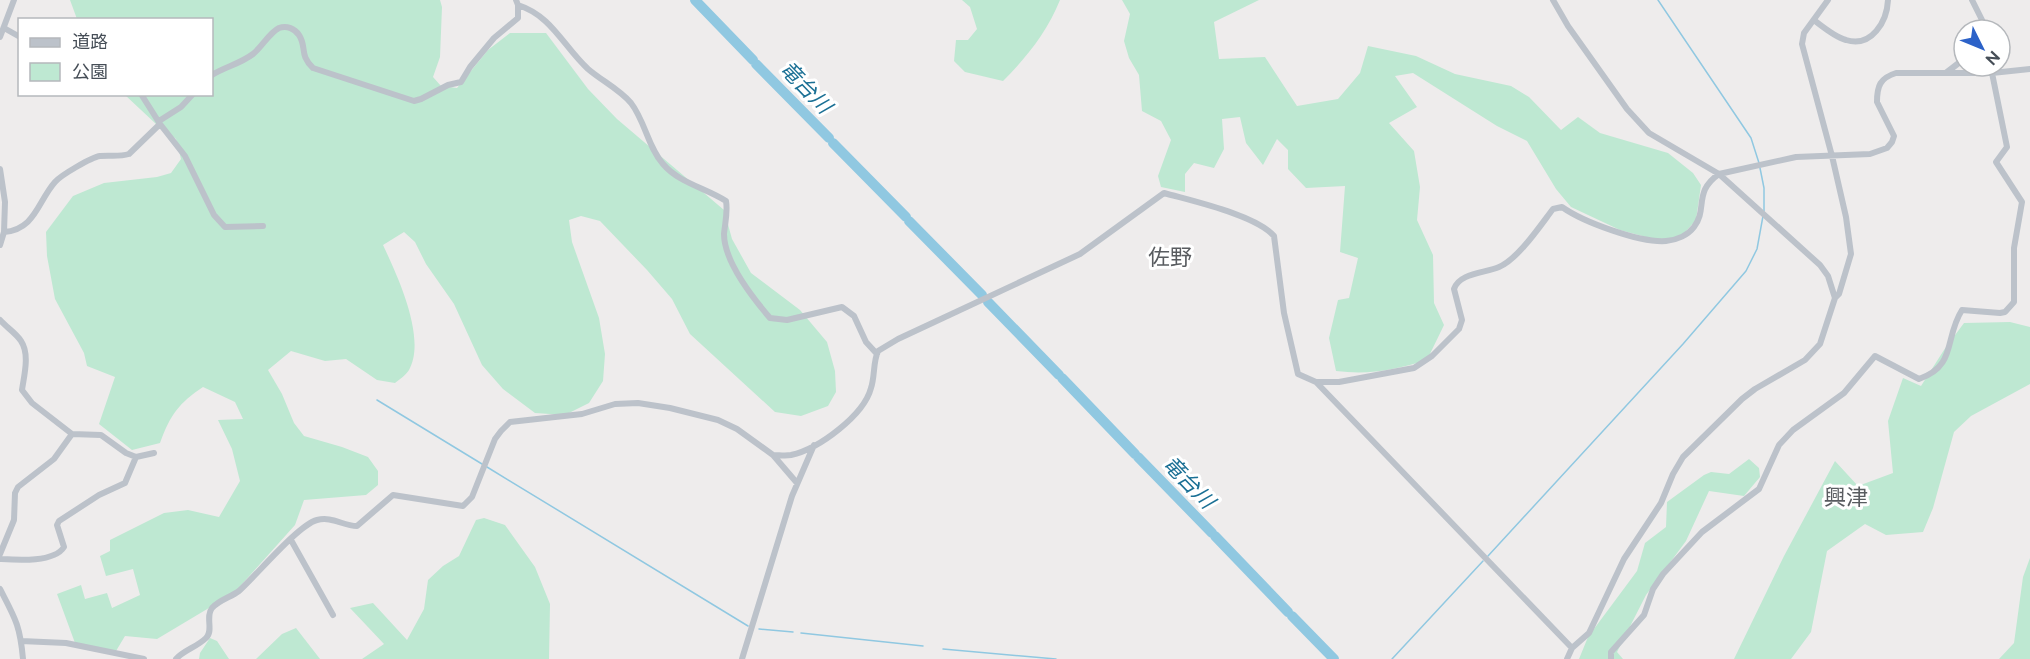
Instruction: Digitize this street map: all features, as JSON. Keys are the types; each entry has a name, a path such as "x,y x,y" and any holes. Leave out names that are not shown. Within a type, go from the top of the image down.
{"street":[{"path":"0,37 14,0"},
{"path":"1553,0 1568,26 1614,92 1649,133 1719,174 1820,265 1828,276 1835,298"},
{"path":"1567,659 1572,648 1589,633 1624,559 1661,503 1672,474 1683,457 1742,399 1805,360 1820,344 1851,254 1846,218 1832,156 1802,44 1804,33 1828,0"},
{"path":"1814,20 1847,41 1865,40 1872,36 1883,23 1888,0"},
{"path":"1972,0 1981,18"},
{"path":"213,75 254,54 278,29 288,27 300,36 304,60 313,68 414,101 461,82 470,66 494,38 519,18 517,3 534,10 554,29 587,68 619,91 632,104 662,164 675,176 726,201 728,208 724,235 730,259 761,308 770,318 787,320 842,307 854,316 866,342 877,354"},
{"path":"4,28 18,36"},
{"path":"1947,72 1952,68"},
{"path":"2012,71 2030,69"},
{"path":"1316,382 1339,382 1390,374 1414,368 1432,356 1459,328 1462,320 1454,289 1456,284 1464,278 1501,267 1553,209 1562,207 1575,216 1633,236 1657,241 1669,241 1681,237 1696,225 1704,190 1709,181 1719,174 1796,157 1870,154 1887,148 1894,136 1877,102 1878,85 1882,79 1896,73 1952,72"},
{"path":"1611,659 1611,652 1644,615 1653,590 1663,574 1702,532 1759,489 1779,445 1793,430 1844,393 1875,356 1919,379 1930,375 1942,367 1957,318 1962,310 2000,313 2005,312 2014,302 2013,248 2022,202 1996,162 2007,147 1993,78"},
{"path":"142,96 159,123 185,156 220,223 225,227 263,225"},
{"path":"4,232 15,231 24,226 36,213 56,180 93,158 129,154 159,123 181,107 191,96"},
{"path":"0,169 5,195 4,232 0,246"},
{"path":"772,455 789,456 803,452 846,423 864,404 872,387 878,351 898,339 1080,254 1164,193 1232,213 1266,227 1274,236 1281,294 1296,370 1316,382 1572,648"},
{"path":"0,320 22,341 25,348 26,368 22,390 24,394 72,434 101,435 126,453 136,457 154,453"},
{"path":"176,659 209,634 209,615 213,606 238,592 306,524 324,519 357,526 393,495 463,506 472,497 495,439 510,422 582,414 615,404 638,403 694,412 737,429 772,455 797,483"},
{"path":"72,434 54,459 18,487 15,493 14,520 0,556 24,561 61,552 64,547 57,525 59,520 99,495 125,483 136,457"},
{"path":"742,659 797,483 814,445"},
{"path":"291,540 333,615"},
{"path":"0,589 15,615 23,659"},
{"path":"21,641 66,643 144,659"}],"green space":[{"path":"70,0 440,0 442,7 440,57 433,77 441,86 457,88 488,50 510,33 546,33 588,89 617,119 724,210 732,239 751,273 800,310 827,342 835,371 836,392 828,406 801,416 775,412 690,334 672,299 600,221 581,216 569,220 572,242 599,318 605,354 603,381 589,403 565,415 535,413 503,389 482,365 454,304 426,264 415,242 404,232 383,245 402,289 412,324 415,341 414,357 406,374 395,383 377,380 346,359 325,361 291,351 268,370 282,394 294,423 304,436 368,457 378,471 378,485 366,495 304,500 295,525 234,593 157,639 125,636 116,651 75,643 57,594 81,585 85,599 107,593 112,608 140,595 133,569 106,576 100,556 110,551 110,540 164,513 188,510 219,517 240,481 232,449 218,420 243,419 235,402 203,387 176,410 160,443 132,450 99,424 115,377 87,366 84,353 55,299 47,256 46,232 73,196 104,183 157,177 171,173 181,159 176,139 126,96 213,96 213,18 77,18"},
{"path":"962,0 1060,0 1036,44 1003,81 965,72 954,61 956,40 968,40 977,29 970,7"},
{"path":"1122,0 1259,0 1214,22 1219,59 1265,57 1297,106 1338,99 1360,73 1368,46 1416,56 1455,74 1511,86 1529,97 1561,130 1578,117 1600,133 1668,153 1693,173 1701,185 1696,220 1679,239 1661,241 1620,230 1571,207 1556,189 1527,141 1497,126 1413,73 1395,76 1417,107 1389,123 1414,151 1420,187 1417,220 1433,255 1434,303 1444,325 1427,360 1382,371 1336,371 1329,338 1338,300 1349,298 1358,258 1340,252 1345,186 1306,188 1288,169 1288,150 1277,139 1263,165 1246,143 1240,117 1222,119 1224,149 1214,168 1194,163 1185,174 1185,192 1161,187 1158,176 1171,140 1161,121 1142,111 1139,75 1129,58 1124,41 1130,14"},
{"path":"2010,322 2030,327 2030,384 1971,416 1954,432 1933,508 1923,532 1886,535 1865,524 1827,551 1811,632 1791,659 1734,659 1784,556 1835,461 1858,486 1893,473 1888,421 1903,378 1921,386 1964,323"},
{"path":"1749,459 1759,468 1760,477 1744,496 1709,491 1686,541 1646,595 1617,652 1623,659 1579,659 1588,637 1637,571 1645,543 1666,527 1667,502 1704,475 1711,472 1729,474"},
{"path":"484,518 505,525 535,567 550,604 549,659 362,659 384,644 350,608 373,603 407,640 424,609 428,580 443,566 459,556 476,520"},
{"path":"2030,558 2030,659 1999,659 2014,643 2023,577"},
{"path":"296,628 320,659 256,659 282,634"},
{"path":"210,638 217,641 229,659 199,659 200,653"}],"waterway":[{"name":"竜台川","path":"695,0 753,60"},
{"path":"1658,0 1751,138 1759,163"},
{"name":"竜台川","path":"756,64 829,138"},
{"name":"竜台川","path":"833,143 906,217"},
{"path":"1760,168 1764,188 1764,211"},
{"path":"1488,556 1683,344 1746,271 1757,249 1763,216"},
{"name":"竜台川","path":"909,221 982,295"},
{"name":"竜台川","path":"988,302 1059,375"},
{"name":"竜台川","path":"1062,378 1135,454"},
{"path":"377,400 482,464"},
{"name":"竜台川","path":"1138,457 1212,533"},
{"path":"487,467 748,626"},
{"name":"竜台川","path":"1215,536 1288,612"},
{"path":"1392,659 1483,561"},
{"name":"竜台川","path":"1292,616 1334,659"},
{"path":"759,629 793,632"},
{"path":"801,633 923,646"},
{"path":"943,649 1056,659"}],"district":[{"name":"佐野","path":"1170,257"},
{"name":"興津","path":"1846,497"}]}
